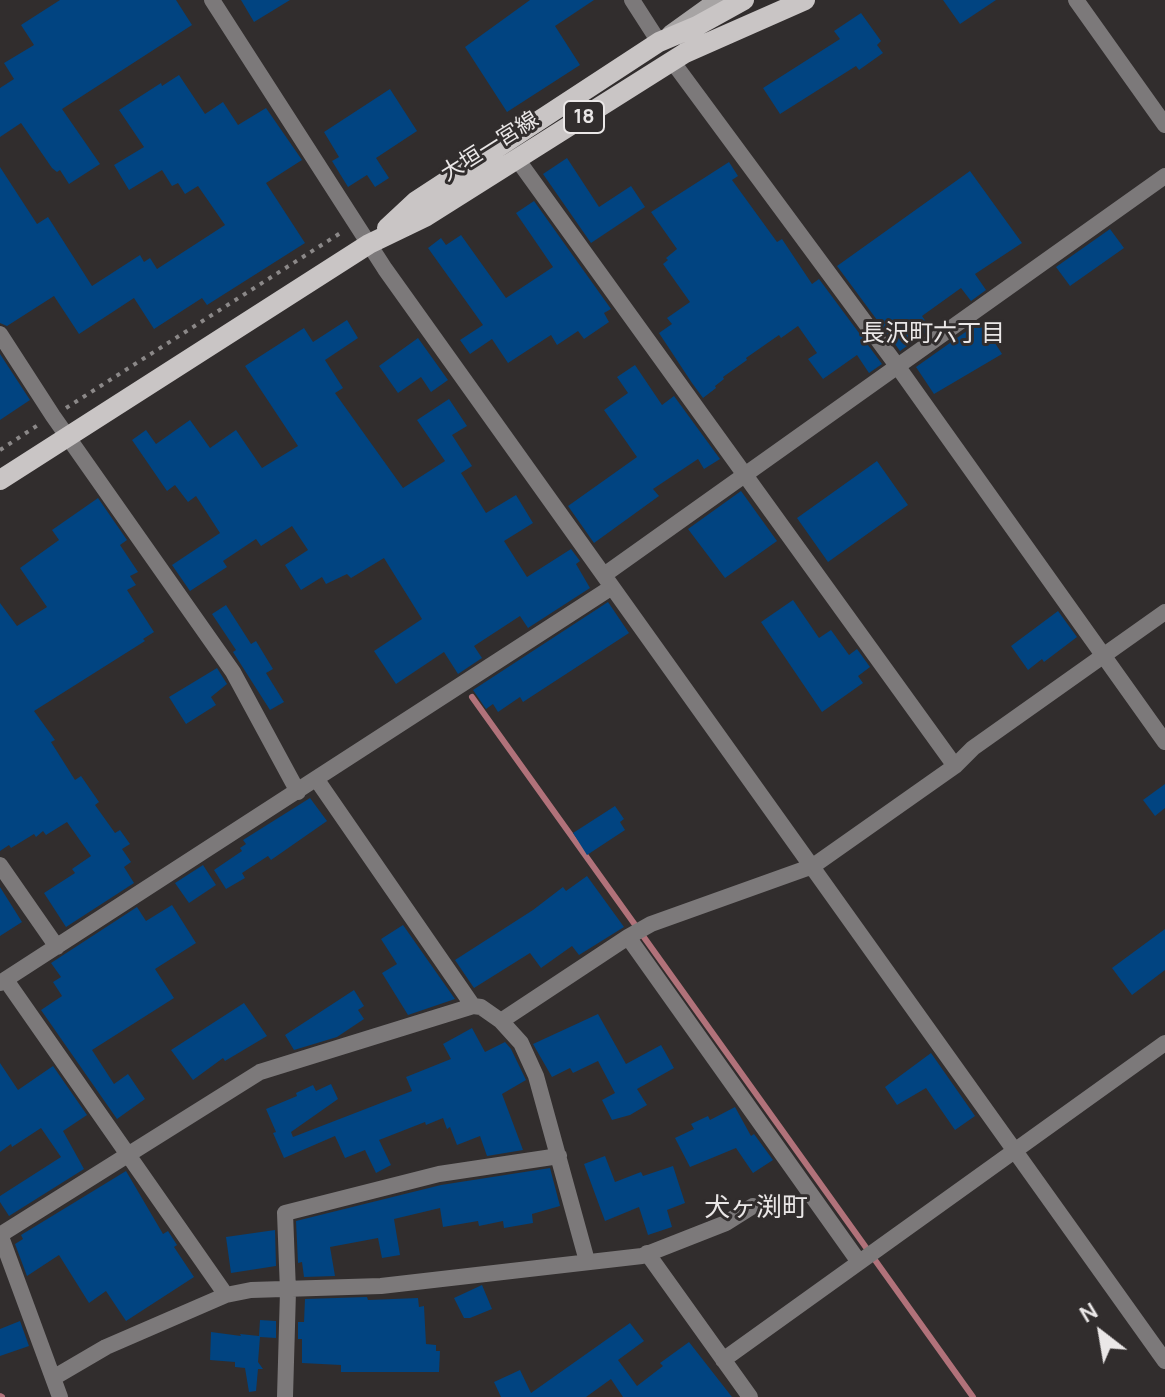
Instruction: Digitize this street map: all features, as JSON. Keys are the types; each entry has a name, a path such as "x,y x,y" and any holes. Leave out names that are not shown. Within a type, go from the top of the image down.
{"main road":[{"path":"659,42 716,0"},
{"name":"大垣一宮線","path":"369,244 416,201 659,42 697,26 744,0"},
{"name":"大垣一宮線","path":"0,480 369,244 425,217 685,53 805,0"}],"street":[{"path":"212,0 369,244 1165,1361"},
{"path":"632,0 659,42"},
{"path":"1076,0 1165,125"},
{"path":"672,61 898,367 1165,742"},
{"path":"517,159 748,475 955,766"},
{"path":"226,1295 3,982 317,780 608,581 748,475 1165,176"},
{"path":"0,334 68,437 233,672 298,792"},
{"path":"501,1021 651,924 813,866 1165,612"},
{"path":"317,780 473,1006"},
{"path":"0,865 57,947"},
{"path":"628,937 859,1262"},
{"path":"60,1397 0,1234 260,1072 473,1006 481,1007 501,1021 521,1043 536,1076 587,1261"},
{"path":"723,1360 1165,1043"},
{"path":"285,1397 288,1291 285,1213 439,1174 559,1156"},
{"path":"53,1378 106,1347 226,1295 251,1290 381,1286 642,1256 726,1223 753,1206"},
{"path":"647,1253 750,1397"}],"building":[{"path":"60,0 176,0 192,25 62,109 100,164 69,184 60,170 57,172 52,168 21,123 0,137 0,88 14,79 4,63 34,45 21,25"},
{"path":"241,0 290,0 254,22"},
{"path":"530,0 594,0 555,26 580,65 507,112 465,47"},
{"path":"943,0 996,0 960,24"},
{"path":"861,13 881,41 877,45 883,53 859,70 856,66 780,114 763,88 840,39 834,31"},
{"path":"179,75 205,114 223,102 238,125 266,108 302,160 266,183 305,243 207,305 202,298 154,329 134,298 79,334 54,296 7,326 0,323 0,167 37,224 48,217 92,286 140,255 144,262 150,258 157,269 225,225 198,186 185,194 178,183 172,186 162,170 129,190 114,165 144,147 119,110"},
{"path":"390,89 417,131 376,158 389,178 375,187 367,175 348,187 332,161 339,157 324,132"},
{"path":"567,158 599,207 631,186 645,207 591,243 543,174"},
{"path":"729,162 738,176 732,180 777,242 782,239 812,284 819,279 882,364 869,373 857,355 823,379 808,359 817,353 798,326 746,358 703,398 659,333 672,324 667,318 690,302 663,264 677,249 651,212"},
{"path":"970,171 1022,243 975,274 986,290 971,301 961,288 922,316 931,329 900,351 837,266"},
{"path":"534,201 611,309 604,313 609,322 584,339 578,331 557,345 551,335 508,363 492,339 470,354 460,340 483,325 428,248 441,238 446,245 461,235 506,298 553,267 516,213"},
{"path":"1110,229 1124,248 1070,286 1056,267"},
{"path":"347,320 358,338 325,360 343,388 335,393 403,488 445,461 417,420 449,399 467,426 452,435 472,466 461,473 486,513 516,495 533,523 504,541 527,577 571,549 580,561 576,564 590,588 528,628 520,616 474,646 482,658 458,674 444,652 396,684 374,651 422,619 384,558 351,578 347,574 326,584 322,577 301,590 285,565 308,550 292,526 261,546 256,539 223,561 227,567 190,591 172,565 220,533 196,496 188,502 175,485 167,491 132,440 146,430 156,444 190,420 210,448 236,430 262,468 298,446 245,366 304,328 313,342"},
{"path":"981,321 1002,354 934,394 916,367"},
{"path":"418,338 448,380 431,392 421,377 398,393 379,366"},
{"path":"0,354 30,400 0,420"},
{"path":"635,365 662,405 674,396 720,459 704,469 698,459 653,489 659,496 594,543 568,506 637,457 604,410 628,393 617,377"},
{"path":"877,461 908,505 828,562 797,518"},
{"path":"741,491 777,541 725,578 688,529"},
{"path":"98,498 127,540 120,545 138,572 130,576 136,585 127,590 154,632 143,639 145,641 34,711 55,740 51,742 75,780 81,776 99,802 95,805 115,833 120,830 130,844 122,849 131,862 124,867 134,883 66,927 44,893 75,873 72,869 91,856 67,822 46,835 43,831 36,837 34,834 0,851 0,603 17,626 47,607 20,568 59,540 52,530"},
{"path":"793,600 819,638 831,630 849,655 857,649 870,667 858,676 863,683 822,712 761,622"},
{"path":"608,602 629,633 523,702 520,697 498,712 493,704 486,709 473,690"},
{"path":"226,605 251,644 256,641 273,669 266,673 284,702 270,710 212,614"},
{"path":"1058,611 1077,637 1028,670 1011,646"},
{"path":"217,668 227,684 211,697 216,705 186,724 169,697"},
{"path":"1165,784 1165,808 1155,816 1143,800"},
{"path":"310,798 327,821 271,860 268,856 242,873 245,878 226,889 214,870 242,851 240,848 246,844 243,840"},
{"path":"615,806 624,819 620,822 625,830 587,855 573,833"},
{"path":"203,865 216,885 189,903 175,883"},
{"path":"587,876 624,927 579,955 572,946 541,968 530,953 474,988 455,960 563,887 566,891"},
{"path":"0,887 22,922 0,936"},
{"path":"172,905 196,943 155,969 174,998 92,1050 114,1084 128,1074 145,1099 117,1119 41,1010 62,996 53,982 61,977 51,963 137,907 146,921"},
{"path":"403,925 455,999 408,1015 382,973 397,964 381,939"},
{"path":"1165,929 1165,970 1132,995 1112,968"},
{"path":"354,990 364,1006 358,1010 364,1019 337,1037 294,1050 285,1035"},
{"path":"244,1003 267,1036 225,1061 223,1058 193,1080 171,1050"},
{"path":"598,1014 626,1064 661,1045 674,1068 637,1089 647,1105 630,1115 612,1120 602,1100 615,1093 598,1061 573,1073 570,1068 552,1077 533,1044"},
{"path":"472,1028 485,1052 505,1042 526,1080 502,1094 523,1150 487,1156 480,1136 457,1145 443,1118 379,1140 391,1165 376,1173 365,1150 345,1158 335,1136 284,1158 266,1109 297,1096 296,1093 313,1085 316,1091 331,1084 338,1099 291,1132 293,1137 412,1091 406,1077 451,1059 443,1044"},
{"path":"931,1053 975,1116 955,1130 926,1088 897,1105 885,1087"},
{"path":"0,1063 18,1090 53,1066 87,1115 63,1131 84,1169 9,1216 0,1202 0,1196 61,1157 41,1128 0,1152"},
{"path":"735,1107 751,1136 754,1134 773,1160 753,1173 736,1148 690,1167 675,1138 694,1129 691,1124 708,1116 710,1120"},
{"path":"605,1156 615,1182 641,1172 643,1176 673,1166 685,1203 667,1210 672,1227 648,1235 639,1207 605,1221 584,1164"},
{"path":"550,1168 560,1206 532,1214 533,1223 504,1228 503,1221 479,1226 478,1221 443,1227 440,1208 394,1219 400,1255 382,1258 378,1238 330,1247 335,1276 304,1277 302,1262 298,1263 296,1221 441,1185"},
{"path":"126,1171 163,1234 168,1231 177,1245 174,1247 194,1277 126,1321 106,1291 89,1303 59,1255 27,1276 15,1244 23,1239 21,1235"},
{"path":"275,1230 276,1266 231,1273 226,1237"},
{"path":"482,1285 492,1309 464,1318 454,1298"},
{"path":"367,1297 368,1300 418,1298 419,1307 424,1306 426,1344 436,1345 436,1351 440,1351 439,1372 341,1372 341,1365 302,1363 298,1322 304,1322 305,1299"},
{"path":"260,1320 276,1321 276,1338 260,1337 258,1362 263,1369 258,1369 256,1391 249,1392 245,1368 235,1367 235,1362 210,1360 211,1332 259,1336"},
{"path":"20,1321 29,1346 0,1356 0,1329"},
{"path":"630,1323 644,1341 618,1360 637,1386 663,1366 660,1363 689,1342 732,1397 623,1397 611,1379 586,1397 501,1397 494,1382 520,1370 531,1393"}],"waterway":[{"path":"472,697 973,1397"}],"district":[{"name":"長沢町六丁目","path":"933,334"},
{"name":"犬ヶ渕町","path":"756,1209"}]}
